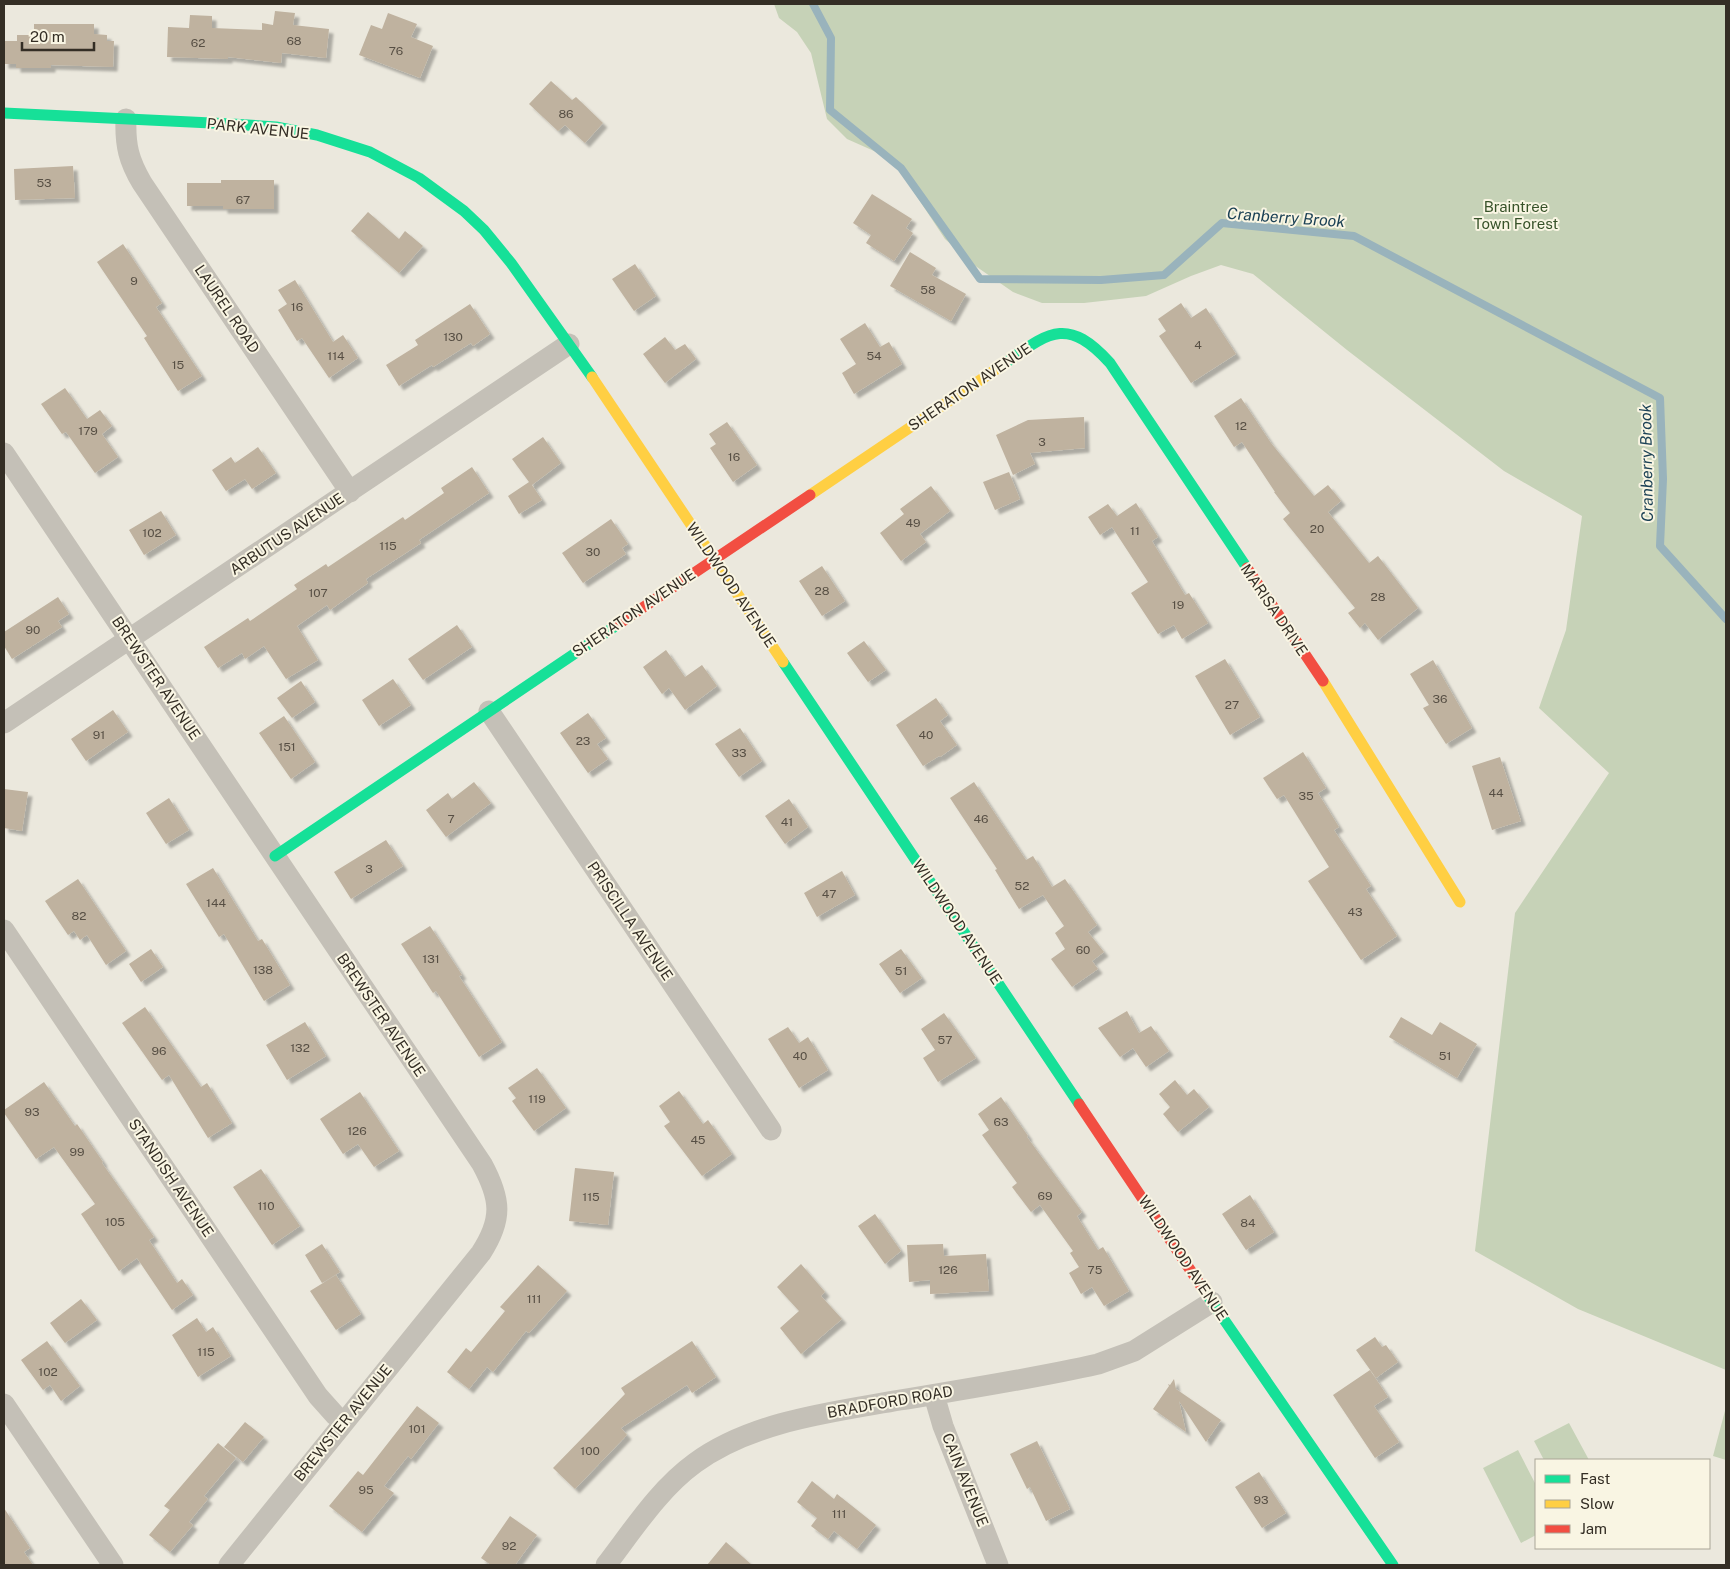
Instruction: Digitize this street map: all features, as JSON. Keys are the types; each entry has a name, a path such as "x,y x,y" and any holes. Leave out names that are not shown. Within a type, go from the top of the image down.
{"street":[{"name":"PARK AVENUE","path":"4,113 240,124 289,129 328,138 366,150 420,178 455,202 485,231 522,277"},
{"name":"LAUREL ROAD","path":"126,119 127,153 142,183 350,492"},
{"name":"WILDWOOD AVENUE","path":"522,277 714,559 1212,1302 1393,1565"},
{"name":"SHERATON AVENUE","path":"275,856 1042,338 1051,333 1072,333"},
{"name":"MARISA DRIVE","path":"1072,333 1093,345 1110,363 1336,701 1460,902"},
{"name":"ARBUTUS AVENUE","path":"4,723 569,344"},
{"name":"BREWSTER AVENUE","path":"4,453 482,1164 494,1190 497,1202 498,1215 494,1228 481,1253 229,1565"},
{"name":"PRISCILLA AVENUE","path":"489,711 771,1130"},
{"name":"STANDISH AVENUE","path":"4,930 318,1396 344,1422"},
{"name":"BRADFORD ROAD","path":"606,1565 665,1491 695,1463 712,1452 750,1435 819,1415 1077,1369 1117,1359 1152,1342 1212,1302"},
{"name":"CAIN AVENUE","path":"934,1395 943,1426 998,1565"},
{"path":"4,1404 113,1565"}],"green space":[{"name":"Braintree Town Forest","path":"774,4 1726,4 1726,1370 1578,1309 1475,1251 1515,913 1609,773 1539,708 1566,630 1582,516 1504,471 1347,350 1253,274 1221,265 1146,296 1084,303 1042,303 1013,292 974,265 945,239 892,159 847,139 827,119 811,53 797,32 779,18"},
{"path":"1726,1407 1726,1460 1713,1456"},
{"path":"1569,1423 1588,1459 1543,1459 1534,1441"},
{"path":"1518,1450 1535,1483 1535,1536 1521,1543 1483,1468"}],"building":[{"path":"275,11 295,13 293,25 329,29 326,58 282,53 281,63 228,57 228,59 167,57 168,27 189,28 190,15 212,16 212,28 262,30 262,23 273,25"},
{"path":"388,13 417,24 411,37 433,46 420,78 359,55 371,25 382,29"},
{"path":"34,24 94,24 94,34 107,35 107,41 114,41 113,67 51,65 51,68 16,68 16,64 4,64 4,41 17,41 17,35 34,35"},
{"path":"551,81 572,100 576,97 603,123 585,143 565,125 558,131 529,104"},
{"path":"73,166 75,198 15,200 14,169"},
{"path":"221,180 274,180 274,209 223,209 223,206 187,206 187,183 221,183"},
{"path":"872,194 912,219 906,228 913,233 894,261 866,243 871,235 853,223"},
{"path":"368,212 399,239 405,231 423,246 399,273 351,231"},
{"path":"123,244 162,303 156,307 202,376 178,391 144,338 147,336 97,262"},
{"path":"910,252 936,268 932,275 966,294 951,321 890,286"},
{"path":"635,264 656,296 634,311 612,279"},
{"path":"295,280 333,342 343,335 358,358 329,378 302,338 297,341 278,310 287,304 278,290"},
{"path":"1181,303 1191,318 1206,308 1236,354 1191,383 1159,336 1166,331 1158,319"},
{"path":"470,304 490,334 473,346 471,343 399,386 386,365 418,345 415,340"},
{"path":"865,323 880,347 889,342 902,364 854,394 842,373 856,364 840,339"},
{"path":"665,337 675,350 685,344 696,359 665,383 643,354"},
{"path":"65,388 87,419 100,410 112,426 102,434 118,457 95,473 66,432 62,434 41,404"},
{"path":"1241,398 1271,443 1314,496 1328,485 1341,501 1328,512 1369,563 1378,556 1418,608 1378,640 1365,623 1360,628 1348,613 1355,608 1283,519 1290,513 1242,442 1234,447 1214,416"},
{"path":"1084,417 1085,448 1030,453 1035,464 1013,475 996,435 1028,420"},
{"path":"727,422 757,465 733,482 710,448 716,444 709,434"},
{"path":"543,437 561,463 532,485 542,500 519,514 508,496 529,482 512,459"},
{"path":"258,447 276,473 252,489 245,479 226,491 212,470 231,457 235,463"},
{"path":"472,467 489,493 419,540 421,543 366,579 368,583 330,610 327,605 297,626 318,660 286,679 264,646 245,659 242,653 218,668 204,647 248,618 250,621 297,589 294,585 326,564 328,567 403,517 405,520 444,493 441,488"},
{"path":"1009,472 1020,499 995,510 983,482"},
{"path":"931,486 950,511 920,534 926,542 901,561 880,533 904,514 900,509"},
{"path":"1136,503 1158,537 1152,541 1185,595 1189,593 1208,623 1182,639 1174,625 1158,634 1131,593 1148,582 1112,527 1100,535 1088,517 1108,504 1117,516"},
{"path":"161,511 176,535 144,555 129,530"},
{"path":"611,519 628,544 622,548 626,554 583,583 562,553"},
{"path":"822,566 845,601 822,616 799,581"},
{"path":"58,597 69,614 58,621 62,627 12,659 4,646 4,632"},
{"path":"457,625 472,647 423,680 408,659"},
{"path":"864,641 886,670 868,682 847,653"},
{"path":"666,650 685,677 702,665 717,686 685,710 669,688 662,694 643,667"},
{"path":"1225,659 1260,717 1230,735 1195,676"},
{"path":"1433,660 1472,728 1446,744 1423,708 1429,705 1410,674"},
{"path":"393,679 411,705 379,726 362,700"},
{"path":"301,681 315,702 292,718 277,698"},
{"path":"936,698 948,715 940,721 957,745 923,766 896,725"},
{"path":"113,710 128,732 86,761 71,739"},
{"path":"588,713 606,738 597,744 608,759 588,773 560,733"},
{"path":"284,716 315,762 291,779 259,733"},
{"path":"740,728 762,761 739,777 715,744"},
{"path":"1303,752 1326,788 1318,793 1339,827 1334,830 1371,886 1366,889 1397,936 1361,960 1308,881 1329,867 1284,795 1277,799 1263,778"},
{"path":"1500,757 1521,821 1492,830 1472,766"},
{"path":"474,782 491,803 446,837 426,810 448,793 452,799"},
{"path":"974,782 1026,860 1033,856 1052,887 1065,879 1097,925 1088,932 1104,952 1092,961 1098,969 1072,987 1051,959 1065,949 1055,933 1064,926 1043,895 1019,909 995,870 997,869 950,798"},
{"path":"4,789 28,792 22,831 4,828"},
{"path":"169,798 189,830 166,844 146,813"},
{"path":"789,799 808,827 785,844 765,816"},
{"path":"386,840 403,866 351,899 334,872"},
{"path":"213,868 258,941 262,939 290,985 264,1001 224,934 219,937 186,884"},
{"path":"842,871 855,895 817,917 804,893"},
{"path":"78,879 126,951 106,965 87,935 80,940 74,931 68,935 45,901"},
{"path":"430,926 462,975 459,976 502,1042 479,1057 436,991 433,993 401,944"},
{"path":"151,949 163,967 141,982 129,964"},
{"path":"901,949 922,978 900,993 879,964"},
{"path":"145,1007 201,1087 207,1083 232,1123 208,1138 169,1075 162,1080 122,1023"},
{"path":"1127,1011 1139,1033 1151,1026 1169,1051 1146,1067 1133,1048 1120,1057 1098,1028"},
{"path":"944,1013 976,1058 938,1082 923,1058 935,1050 921,1029"},
{"path":"1401,1017 1432,1035 1440,1022 1477,1044 1457,1078 1389,1037"},
{"path":"305,1022 326,1056 287,1080 266,1045"},
{"path":"788,1027 799,1043 808,1037 828,1070 799,1088 768,1039"},
{"path":"537,1068 566,1108 534,1131 512,1101 516,1098 508,1088"},
{"path":"1175,1080 1187,1095 1194,1089 1209,1107 1178,1132 1163,1114 1170,1107 1159,1094"},
{"path":"44,1082 75,1126 77,1124 154,1237 149,1240 177,1283 182,1279 193,1295 172,1310 137,1258 119,1271 81,1214 95,1204 54,1147 36,1159 4,1113 4,1110"},
{"path":"679,1091 703,1124 708,1120 732,1154 702,1176 664,1126 670,1122 659,1106"},
{"path":"360,1092 399,1151 374,1167 358,1144 343,1154 320,1119"},
{"path":"1001,1097 1027,1137 1082,1212 1077,1216 1098,1250 1103,1247 1129,1291 1104,1306 1092,1287 1081,1294 1069,1273 1079,1267 1070,1253 1073,1251 1040,1205 1031,1212 1012,1187 1017,1183 982,1135 989,1130 978,1114"},
{"path":"575,1168 614,1172 608,1225 569,1221"},
{"path":"261,1169 300,1226 272,1245 233,1187"},
{"path":"1250,1195 1274,1232 1246,1250 1222,1214"},
{"path":"875,1214 901,1251 885,1264 858,1226"},
{"path":"322,1244 340,1272 322,1283 305,1255"},
{"path":"943,1244 944,1256 986,1254 989,1291 930,1294 930,1280 909,1282 907,1245"},
{"path":"801,1264 825,1292 821,1296 842,1319 801,1354 780,1328 799,1311 777,1287"},
{"path":"538,1265 567,1291 529,1333 526,1331 493,1372 487,1367 469,1389 447,1372 466,1348 471,1352 505,1311 500,1307"},
{"path":"336,1275 361,1314 336,1330 310,1291"},
{"path":"81,1299 97,1320 65,1343 50,1323"},
{"path":"197,1318 206,1332 213,1327 231,1356 198,1377 172,1335"},
{"path":"1375,1337 1382,1347 1386,1345 1398,1362 1376,1378 1356,1350"},
{"path":"47,1341 80,1386 61,1401 50,1385 43,1390 21,1360"},
{"path":"692,1341 716,1377 692,1393 687,1385 621,1428 627,1435 575,1489 553,1468 625,1394 621,1388"},
{"path":"1370,1370 1388,1397 1374,1406 1399,1442 1375,1458 1333,1395"},
{"path":"1174,1379 1176,1389 1221,1420 1206,1442 1179,1401 1186,1432 1153,1409 1169,1386 1168,1384 1170,1385"},
{"path":"417,1406 439,1423 411,1459 408,1456 384,1486 394,1493 362,1532 329,1506 358,1471 363,1475"},
{"path":"245,1422 264,1437 243,1462 224,1447"},
{"path":"1037,1441 1070,1509 1046,1521 1030,1487 1027,1489 1010,1454"},
{"path":"218,1443 236,1458 204,1496 208,1499 189,1522 193,1525 170,1552 149,1535 170,1510 164,1506"},
{"path":"1259,1472 1286,1513 1262,1528 1235,1487"},
{"path":"812,1481 834,1499 837,1494 876,1525 857,1549 834,1531 828,1539 811,1526 817,1518 797,1502"},
{"path":"4,1508 30,1548 24,1552 33,1565 4,1565"},
{"path":"510,1516 537,1535 515,1565 491,1565 481,1558"},
{"path":"726,1542 752,1565 707,1565"}],"waterway":[{"name":"Cranberry Brook","path":"813,4 831,38 830,110 901,168 980,279 1101,280 1164,275 1222,223 1354,236 1660,398 1663,479 1660,546 1726,619"}],"traffic: fast":[{"path":"4,113 276,127 317,135 370,152 419,178 464,211 484,230 511,263 592,377"},
{"path":"998,368 1042,339 1054,334 1067,334 1080,338 1094,347 1110,363 1247,568"},
{"path":"275,856 617,625"},
{"path":"783,662 1079,1104"},
{"path":"1203,1289 1393,1565"}],"traffic: slow":[{"path":"810,495 998,368"},
{"path":"592,377 783,662"},
{"path":"1323,681 1460,902"}],"traffic: jam":[{"path":"617,625 810,495"},
{"path":"1247,568 1323,681"},
{"path":"1079,1104 1203,1289"}]}
